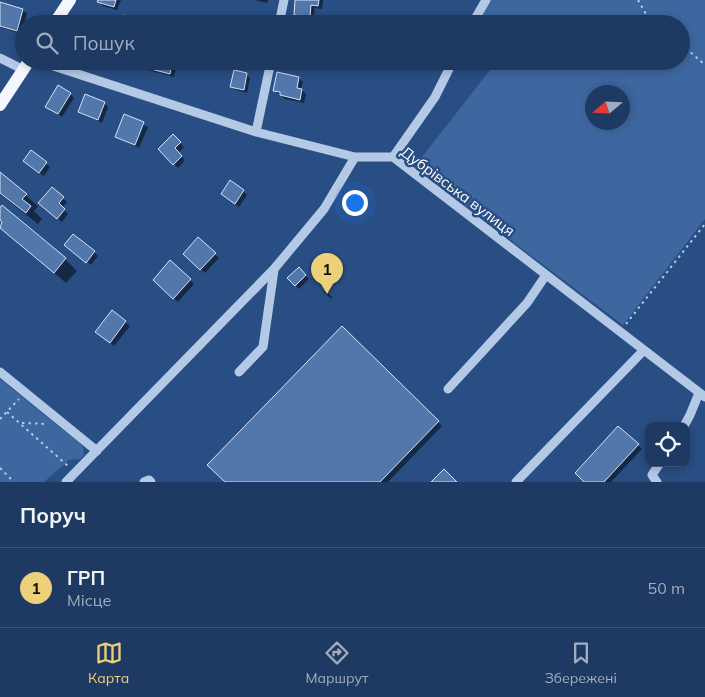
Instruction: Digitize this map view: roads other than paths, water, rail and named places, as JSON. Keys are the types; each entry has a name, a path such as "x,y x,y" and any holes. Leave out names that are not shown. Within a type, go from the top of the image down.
{"main road":[{"path":"60,15 70,0"},
{"path":"0,105 24,70"}],"street":[{"path":"281,15 284,0"},
{"path":"477,15 486,0"},
{"path":"0,58 15,62"},
{"name":"Дубрівська вулиця","path":"66,70 256,132 355,157 393,156 702,395"},
{"path":"256,132 269,70"},
{"path":"393,156 435,97 448,70"},
{"path":"66,482 274,269 324,209 355,157"},
{"path":"239,372 263,347 274,269"},
{"path":"448,389 527,303 546,275"},
{"path":"516,482 644,350"},
{"path":"0,372 97,452"},
{"path":"686,422 702,395"},
{"path":"657,467 652,475 657,482"},
{"path":"144,482 149,480 151,482"}],"place":[{"name":"ГРП","path":"327,294"}]}
